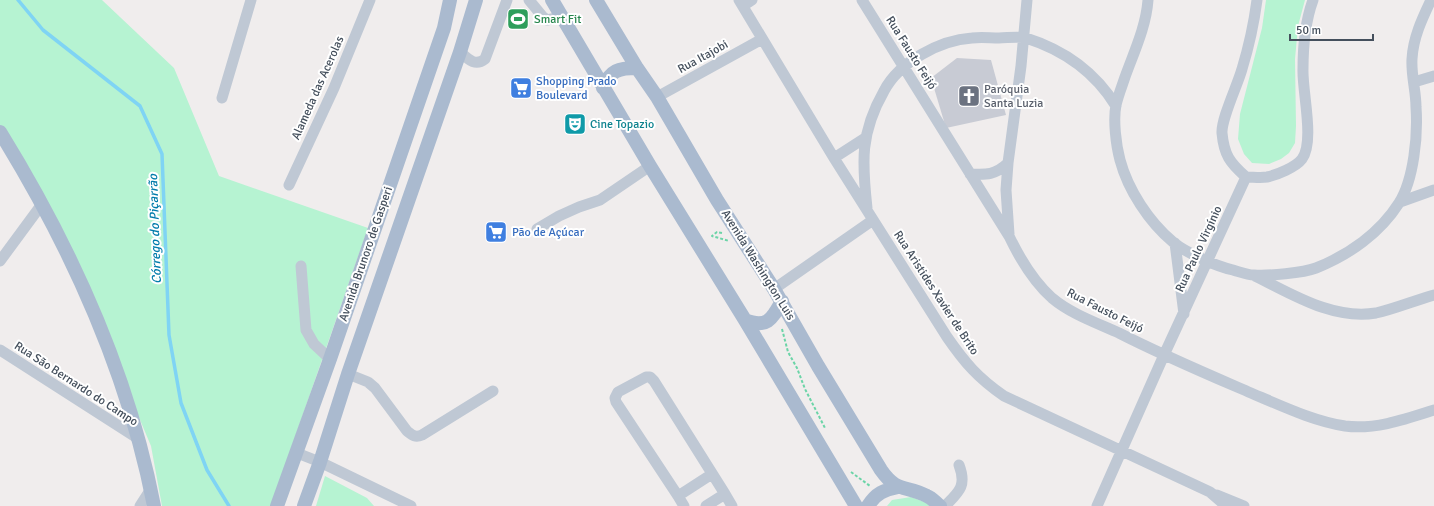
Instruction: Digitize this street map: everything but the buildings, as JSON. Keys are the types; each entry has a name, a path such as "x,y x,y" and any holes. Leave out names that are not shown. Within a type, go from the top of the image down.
{"main road":[{"name":"Avenida Brunoro de Gasperi","path":"277,506 330,359 444,28 450,0"},
{"name":"Avenida Brunoro de Gasperi","path":"304,506 320,462 348,374 460,52 476,0"},
{"path":"552,0 603,88 745,320 856,506"},
{"name":"Avenida Washington Luis","path":"596,0 657,98 717,200 782,302 818,366 881,470 888,480 898,487 929,496 940,506"},
{"path":"603,88 607,78 616,71 623,68 637,68"},
{"path":"0,132 42,204 69,256 102,330 139,439 154,506"},
{"path":"745,320 755,324 764,323 775,314 782,302"},
{"path":"872,501 886,490 898,487"}],"street":[{"path":"222,98 251,0"},
{"name":"Alameda das Acerolas","path":"289,185 334,88 370,0"},
{"path":"460,52 471,61 477,63 485,59 507,0"},
{"path":"530,0 543,18 547,20 561,17"},
{"name":"Rua Fausto Feijó","path":"862,0 1009,236 1020,257 1035,280 1053,298 1072,311 1164,356 1288,408 1326,422 1347,426 1374,426 1434,410"},
{"path":"1009,236 1006,190 1008,163 1024,37 1027,0"},
{"path":"1148,0 1141,34 1116,106 1116,132 1120,160 1128,181 1141,204 1158,228 1175,244 1208,261 1223,268 1253,275 1308,302 1334,312 1375,313 1434,295"},
{"path":"1257,0 1254,23 1222,132 1226,152 1232,165 1246,177 1267,177 1289,169 1302,159 1307,146 1307,114 1302,70 1303,49 1308,15 1313,0"},
{"path":"1253,275 1277,275 1314,268 1336,258 1361,243 1382,225 1400,202 1409,177 1414,154 1416,107 1412,60 1415,40 1431,0"},
{"name":"Rua Aristides Xavier de Brito","path":"745,2 762,38 834,158 947,337 966,364 986,384 1004,396 1122,452 1244,506"},
{"path":"774,289 870,215 864,159 865,138 871,118 884,89 903,66 930,50 953,41 971,38 1024,37 1050,47 1070,58 1089,72 1107,92 1116,106"},
{"name":"Rua Itajobi","path":"657,98 762,38"},
{"path":"1414,82 1434,76"},
{"path":"834,158 865,138"},
{"path":"970,174 983,175 995,173 1008,163"},
{"path":"537,229 579,206 600,200 650,166"},
{"name":"Rua Paulo Virgínio","path":"1098,506 1164,356 1246,177"},
{"path":"1400,202 1434,190"},
{"path":"0,261 42,204"},
{"path":"1175,244 1184,314"},
{"path":"301,266 306,330 314,344 330,359"},
{"name":"Rua São Bernardo do Campo","path":"0,350 139,439"},
{"path":"348,374 368,382 375,388 407,431 412,436 417,437 493,391"},
{"path":"684,506 616,402 615,398 618,392 646,377 650,377 654,381 732,506"},
{"path":"297,453 320,462 411,506"},
{"path":"945,506 962,487 963,478 959,465"},
{"path":"678,496 712,474"},
{"path":"140,506 151,489"},
{"name":"Rua Aristides Xavier de Brito","path":"1210,492 1226,506"},
{"path":"706,506 725,494"}],"path":[{"path":"717,232 722,232 729,241 712,236 717,232"},
{"path":"775,314 780,322 788,352 826,429"},
{"path":"847,470 870,484 872,501"}],"green space":[{"path":"0,0 102,0 174,68 219,176 368,228 271,506 162,506 151,446 72,258 0,126"},
{"path":"1266,0 1305,0 1298,26 1295,59 1295,143 1289,153 1281,159 1269,164 1252,163 1244,154 1238,139 1240,114 1262,28"},
{"path":"325,476 367,498 374,506 316,506"},
{"path":"911,497 930,504 931,506 887,506 892,500"}],"waterway":[{"name":"Córrego do Piçarrão","path":"18,0 43,30 140,106 162,154 169,335 181,403 207,470 229,506"}],"place":[{"name":"Smart Fit","path":"518,19"},
{"name":"Shopping Prado Boulevard","path":"521,88"},
{"name":"Paróquia Santa Luzia","path":"969,96"},
{"name":"Cine Topazio","path":"575,124"},
{"name":"Pão de Açúcar","path":"496,232"}]}
